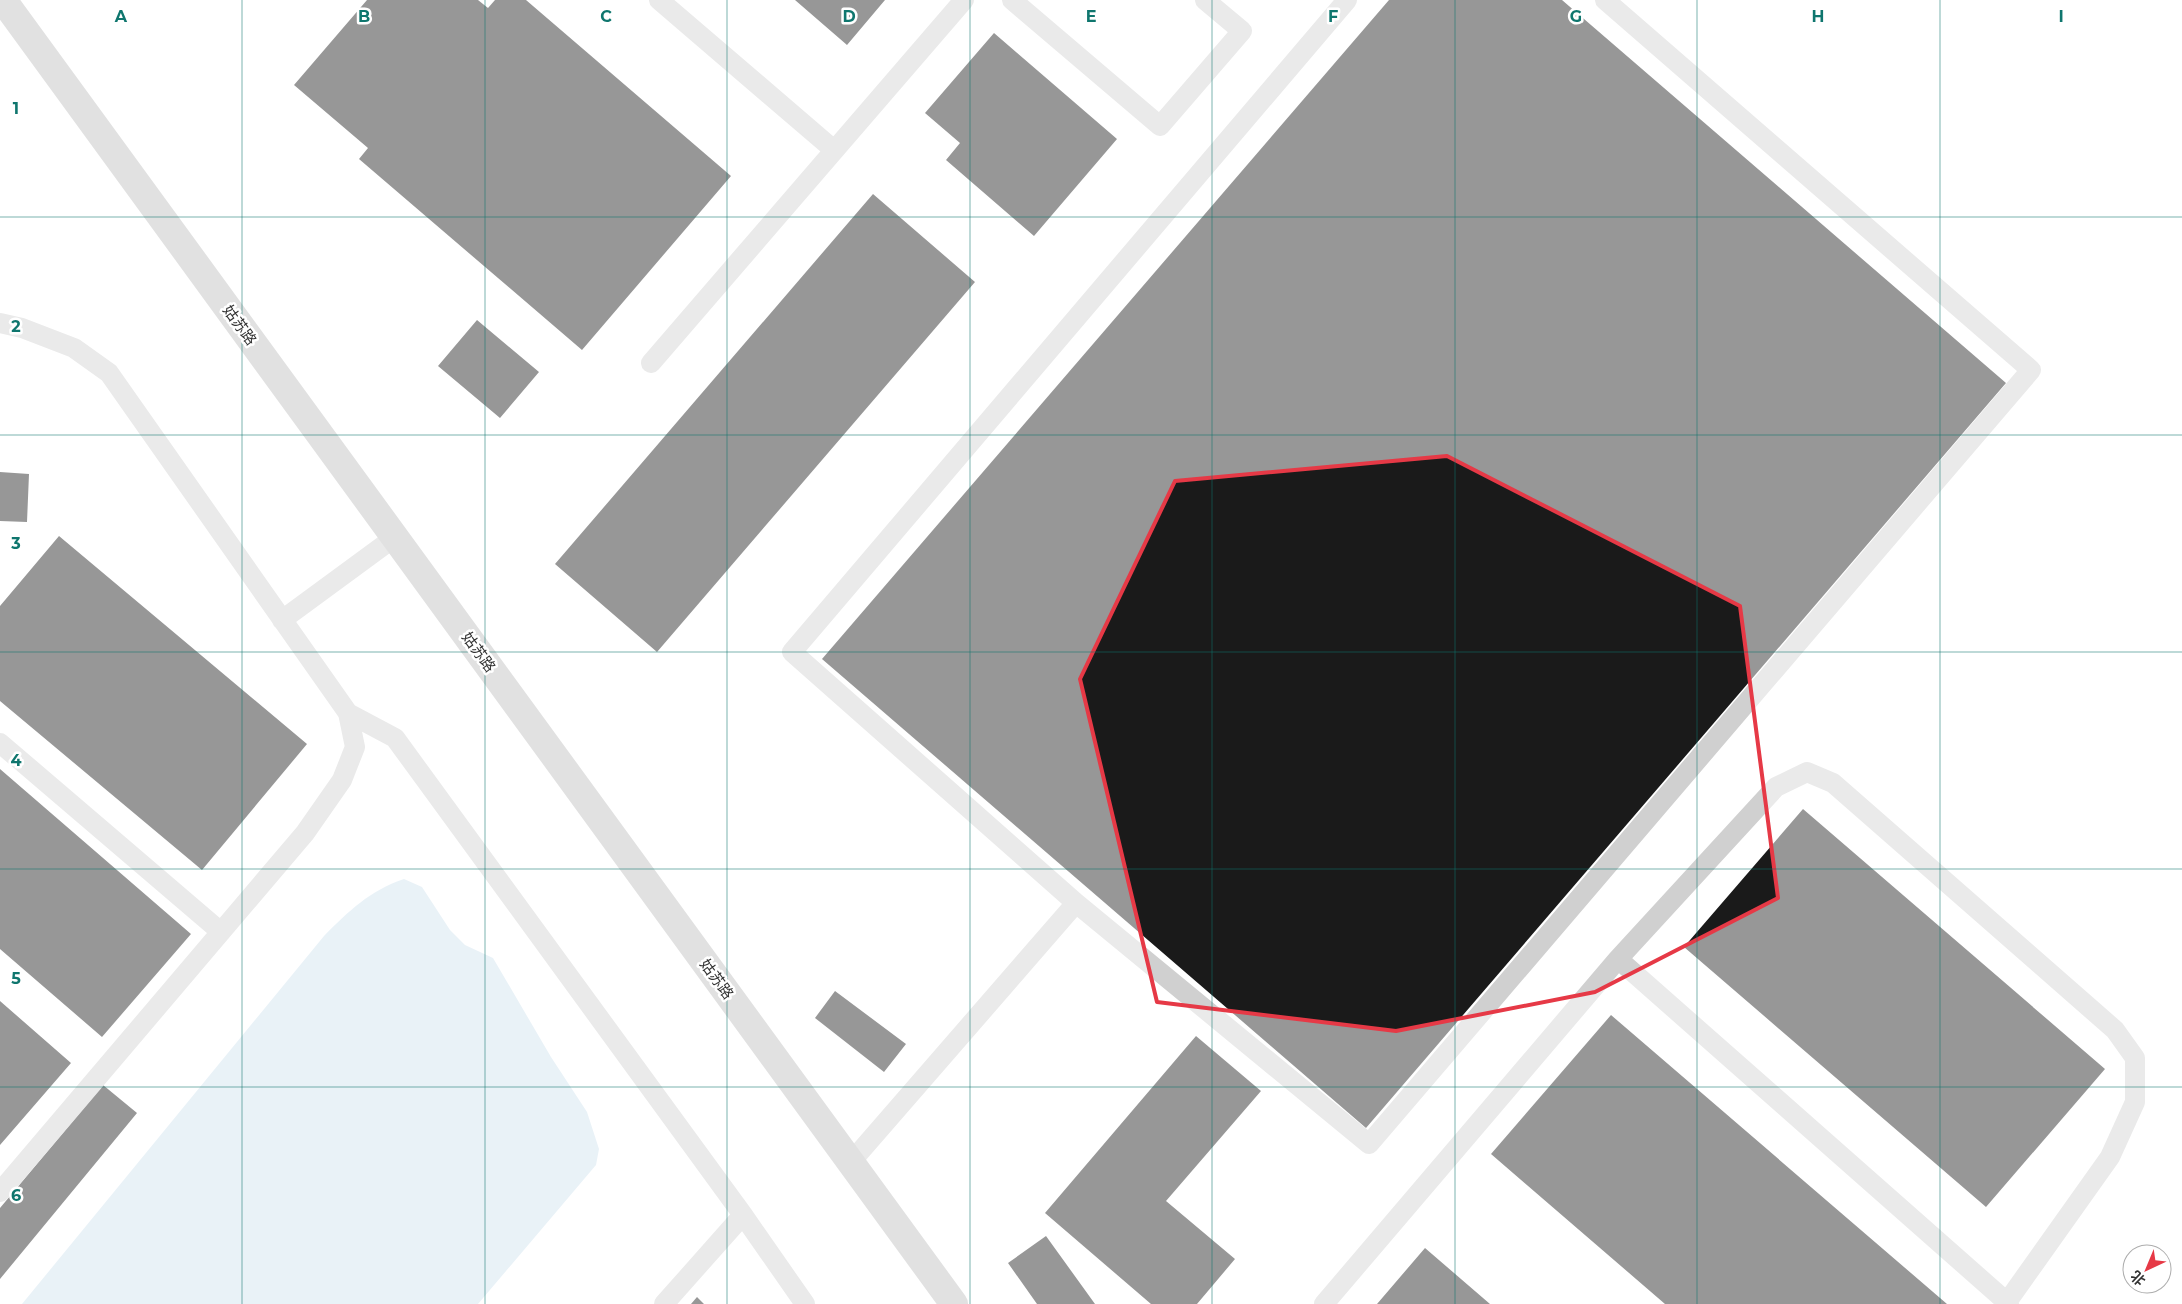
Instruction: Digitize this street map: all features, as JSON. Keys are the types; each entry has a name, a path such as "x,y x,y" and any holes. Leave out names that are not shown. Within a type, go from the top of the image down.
{"street":[{"name":"姑苏路","path":"3,0 954,1304"}],"lane":[{"path":"659,0 834,150"},
{"path":"651,362 964,0"},
{"path":"1012,0 1160,126 1242,31 1205,0"},
{"path":"1347,0 792,652 1076,903 1369,1144 2031,370 1605,0"},
{"path":"0,323 22,328 74,348 109,373 348,713 354,747 342,780 305,833 0,1192"},
{"path":"282,620 395,537"},
{"path":"348,713 395,738 743,1215 805,1304"},
{"path":"0,743 221,932"},
{"path":"1324,1304 1618,959 1776,787 1807,772 1833,783 2115,1030 2135,1058 2135,1102 2110,1157 2008,1303 1618,959"},
{"path":"851,1162 1076,903"},
{"path":"664,1304 743,1215"}],"highlighted area":[{"path":"1447,456 1740,606 1778,898 1595,992 1396,1031 1157,1002 1080,679 1175,481"}],"water":[{"path":"404,879 422,887 450,930 465,945 493,958 551,1057 587,1112 599,1149 596,1165 478,1304 22,1304 324,936 360,903 380,889"}],"building":[{"path":"367,0 478,0 488,8 495,0 526,0 731,176 582,350 359,159 368,148 294,85"},
{"path":"795,0 885,0 847,45"},
{"path":"1389,0 1562,0 2006,383 1366,1128 822,659"},
{"path":"994,33 1117,139 1034,236 946,160 960,143 925,113"},
{"path":"873,194 975,282 657,652 555,564"},
{"path":"477,320 539,372 500,418 438,366"},
{"path":"0,472 29,474 27,522 0,521"},
{"path":"59,536 307,744 202,870 0,701 0,606"},
{"path":"0,769 191,934 102,1037 0,949"},
{"path":"1803,809 2105,1069 1986,1207 1684,947"},
{"path":"835,991 906,1044 884,1072 815,1018"},
{"path":"0,1001 71,1063 0,1145"},
{"path":"1611,1015 1947,1304 1665,1304 1491,1154"},
{"path":"1196,1036 1261,1091 1166,1201 1235,1259 1197,1304 1151,1304 1045,1213"},
{"path":"103,1085 137,1113 0,1279 0,1208"},
{"path":"1046,1236 1095,1304 1037,1304 1008,1263"},
{"path":"1425,1248 1490,1304 1377,1304"},
{"path":"697,1297 704,1304 691,1304"}]}
